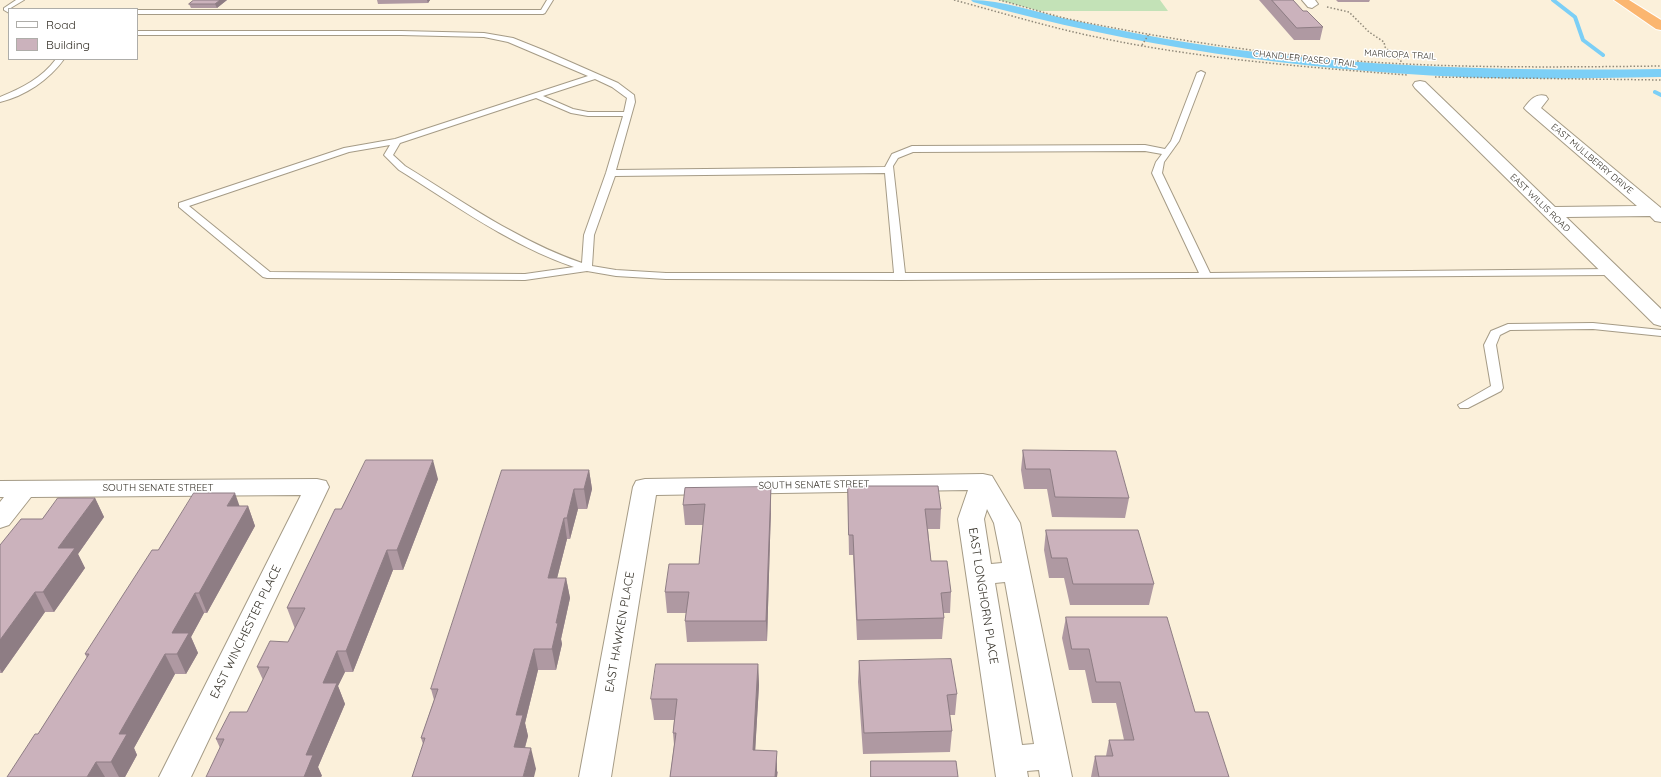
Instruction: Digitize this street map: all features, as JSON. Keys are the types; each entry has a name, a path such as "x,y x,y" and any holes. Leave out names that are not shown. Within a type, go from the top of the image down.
{"highway":[{"path":"1620,0 1661,26"}],"street":[{"name":"EAST WILLIS ROAD","path":"1423,79 1554,217 1661,320"},
{"name":"EAST MULLBERRY DRIVE","path":"1541,99 1532,108 1659,216"},
{"path":"1554,217 1659,216"},
{"path":"983,482 1007,523 1054,767 1010,767"},
{"name":"SOUTH SENATE STREET","path":"645,487 983,482"},
{"name":"EAST LONGHORN PLACE","path":"983,482 971,519 1010,767"},
{"name":"SOUTH SENATE STREET","path":"0,489 317,487"},
{"name":"EAST WINCHESTER PLACE","path":"175,777 317,487"},
{"name":"EAST HAWKEN PLACE","path":"595,777 645,487"},
{"path":"0,519 24,489"},
{"path":"980,574 1016,572"}],"lane":[{"path":"8,10 6,9 21,0"},
{"path":"138,12 543,12 550,0"},
{"path":"138,33 470,33 510,40 615,85 630,97 631,102 611,173 589,235 588,268"},
{"path":"0,100 41,80 53,70 59,60"},
{"path":"1201,73 1175,141 1160,162 1157,173 1206,276"},
{"path":"588,268 525,277 267,275 182,205 347,150 397,141 596,76"},
{"path":"537,96 571,111 588,114 628,114"},
{"path":"397,141 388,155 402,168 533,248 588,268 622,274 666,276 900,277 1610,272"},
{"path":"900,277 889,166 895,156 912,149 1145,148 1167,152"},
{"path":"611,173 890,170"},
{"path":"1464,405 1497,388 1490,345 1495,333 1508,327 1593,326 1661,333"}],"path":[{"name":"CHANDLER PASEO TRAIL","path":"954,0 1048,25 1142,45 1250,60 1423,79 1661,80"},
{"name":"MARICOPA TRAIL","path":"999,0 1082,22 1149,34 1327,58 1403,64 1493,67 1661,66"},
{"path":"1310,2 1349,12 1368,32 1384,42 1385,46 1403,64"},
{"path":"1142,45 1149,34"}],"green space":[{"path":"999,0 1160,0 1168,11 1040,11"}],"building":[{"path":"194,0 220,0 215,4 189,4"},
{"path":"1272,0 1293,0 1303,11 1307,11 1323,27 1297,28"},
{"path":"1023,450 1116,451 1129,498 1055,497 1050,469 1026,469"},
{"path":"366,460 433,460 397,550 387,550 346,651 337,651 323,683 337,683 306,755 313,755 304,777 206,777 224,739 216,739 230,712 247,712 269,667 257,667 270,641 288,642 305,608 287,608 335,509 341,509"},
{"path":"502,470 589,470 584,489 574,489 567,518 564,518 548,578 566,578 552,649 534,649 516,715 523,715 514,747 531,748 523,777 412,777 425,738 421,738 438,689 431,689"},
{"path":"848,486 938,486 941,509 925,509 931,561 947,561 951,592 941,593 944,618 857,620 853,535 849,535"},
{"path":"771,487 766,621 685,621 689,592 665,592 669,564 699,564 705,504 683,505 685,488"},
{"path":"194,493 235,493 227,506 248,506 199,593 195,593 172,633 189,633 177,654 165,654 119,734 127,734 111,762 96,762 87,777 7,777 35,734 38,734 89,654 85,654 152,550 158,550"},
{"path":"58,498 95,498 58,548 75,548 43,592 35,592 0,640 0,545 21,519 42,519"},
{"path":"1046,530 1138,530 1154,584 1073,584 1067,558 1052,558"},
{"path":"1066,617 1167,617 1195,712 1208,712 1229,777 1099,777 1095,756 1113,756 1109,740 1134,740 1120,682 1096,682 1089,649 1072,649"},
{"path":"951,659 957,694 947,695 952,731 864,733 859,661"},
{"path":"656,664 758,664 753,750 777,751 775,777 670,777 676,733 673,733 677,699 651,699"},
{"path":"871,761 956,761 958,777 871,777"}],"waterway":[{"path":"977,0 1036,16 1157,41 1279,59 1402,70 1463,73 1661,73"},
{"path":"1553,0 1575,17 1583,40 1603,55"},
{"path":"1655,92 1661,95"}]}
